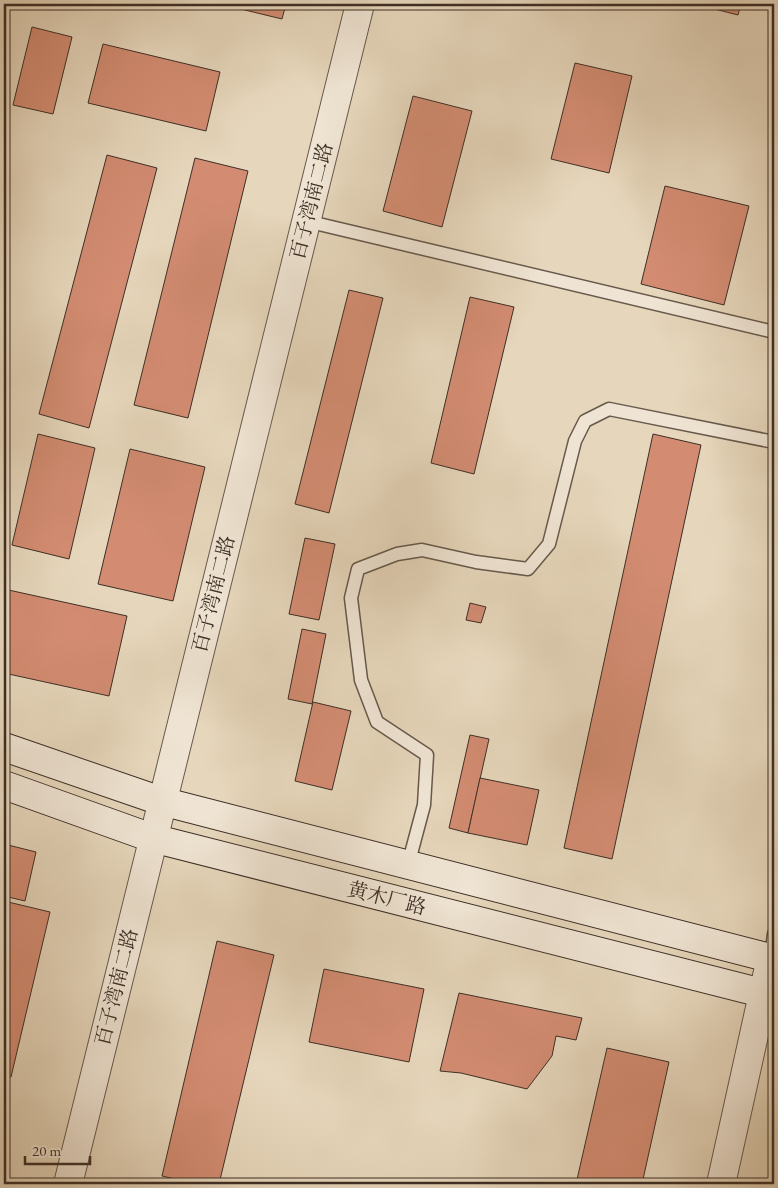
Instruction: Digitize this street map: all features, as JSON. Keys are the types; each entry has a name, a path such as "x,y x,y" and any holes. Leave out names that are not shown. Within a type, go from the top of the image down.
{"main road":[{"name":"百子湾南二路","path":"68,1184 161,801 360,4"},
{"name":"黄木厂路","path":"4,748 161,801 408,865 773,950"},
{"name":"黄木厂路","path":"4,785 152,838 769,994"},
{"path":"721,1184 769,994 773,950"}],"lane":[{"path":"306,221 774,332"},
{"path":"408,865 424,805 427,755 377,722 361,680 351,598 358,569 397,554 422,550 476,562 528,569 549,544 578,434 585,421 609,409 774,442"}],"building":[{"path":"220,4 286,4 282,19"},
{"path":"695,4 741,4 738,15"},
{"path":"774,4 774,22 769,21"},
{"path":"32,27 72,37 53,114 13,105"},
{"path":"103,44 220,72 206,131 88,103"},
{"path":"575,63 632,76 609,173 551,159"},
{"path":"413,96 472,111 442,227 383,211"},
{"path":"107,155 157,168 89,428 39,414"},
{"path":"195,158 248,171 188,418 134,405"},
{"path":"665,186 749,206 724,305 641,284"},
{"path":"349,290 383,298 329,513 295,504"},
{"path":"470,297 514,307 474,474 431,463"},
{"path":"38,434 95,448 69,559 12,545"},
{"path":"653,434 701,445 612,859 564,848"},
{"path":"130,449 205,467 173,601 98,584"},
{"path":"305,538 335,544 319,620 289,614"},
{"path":"4,589 127,616 109,696 4,673"},
{"path":"470,603 486,607 481,623 466,620"},
{"path":"302,629 326,634 312,704 288,699"},
{"path":"313,702 351,711 332,790 295,781"},
{"path":"470,735 489,739 468,833 449,828"},
{"path":"480,778 539,790 527,845 468,833"},
{"path":"4,844 36,852 25,901 4,896"},
{"path":"4,901 50,912 11,1077 4,1075"},
{"path":"217,941 274,955 219,1184 196,1184 162,1176"},
{"path":"324,969 424,989 409,1062 309,1042"},
{"path":"459,993 582,1018 576,1040 556,1036 552,1056 527,1089 461,1073 440,1071"},
{"path":"607,1048 669,1062 642,1184 576,1184"}]}
